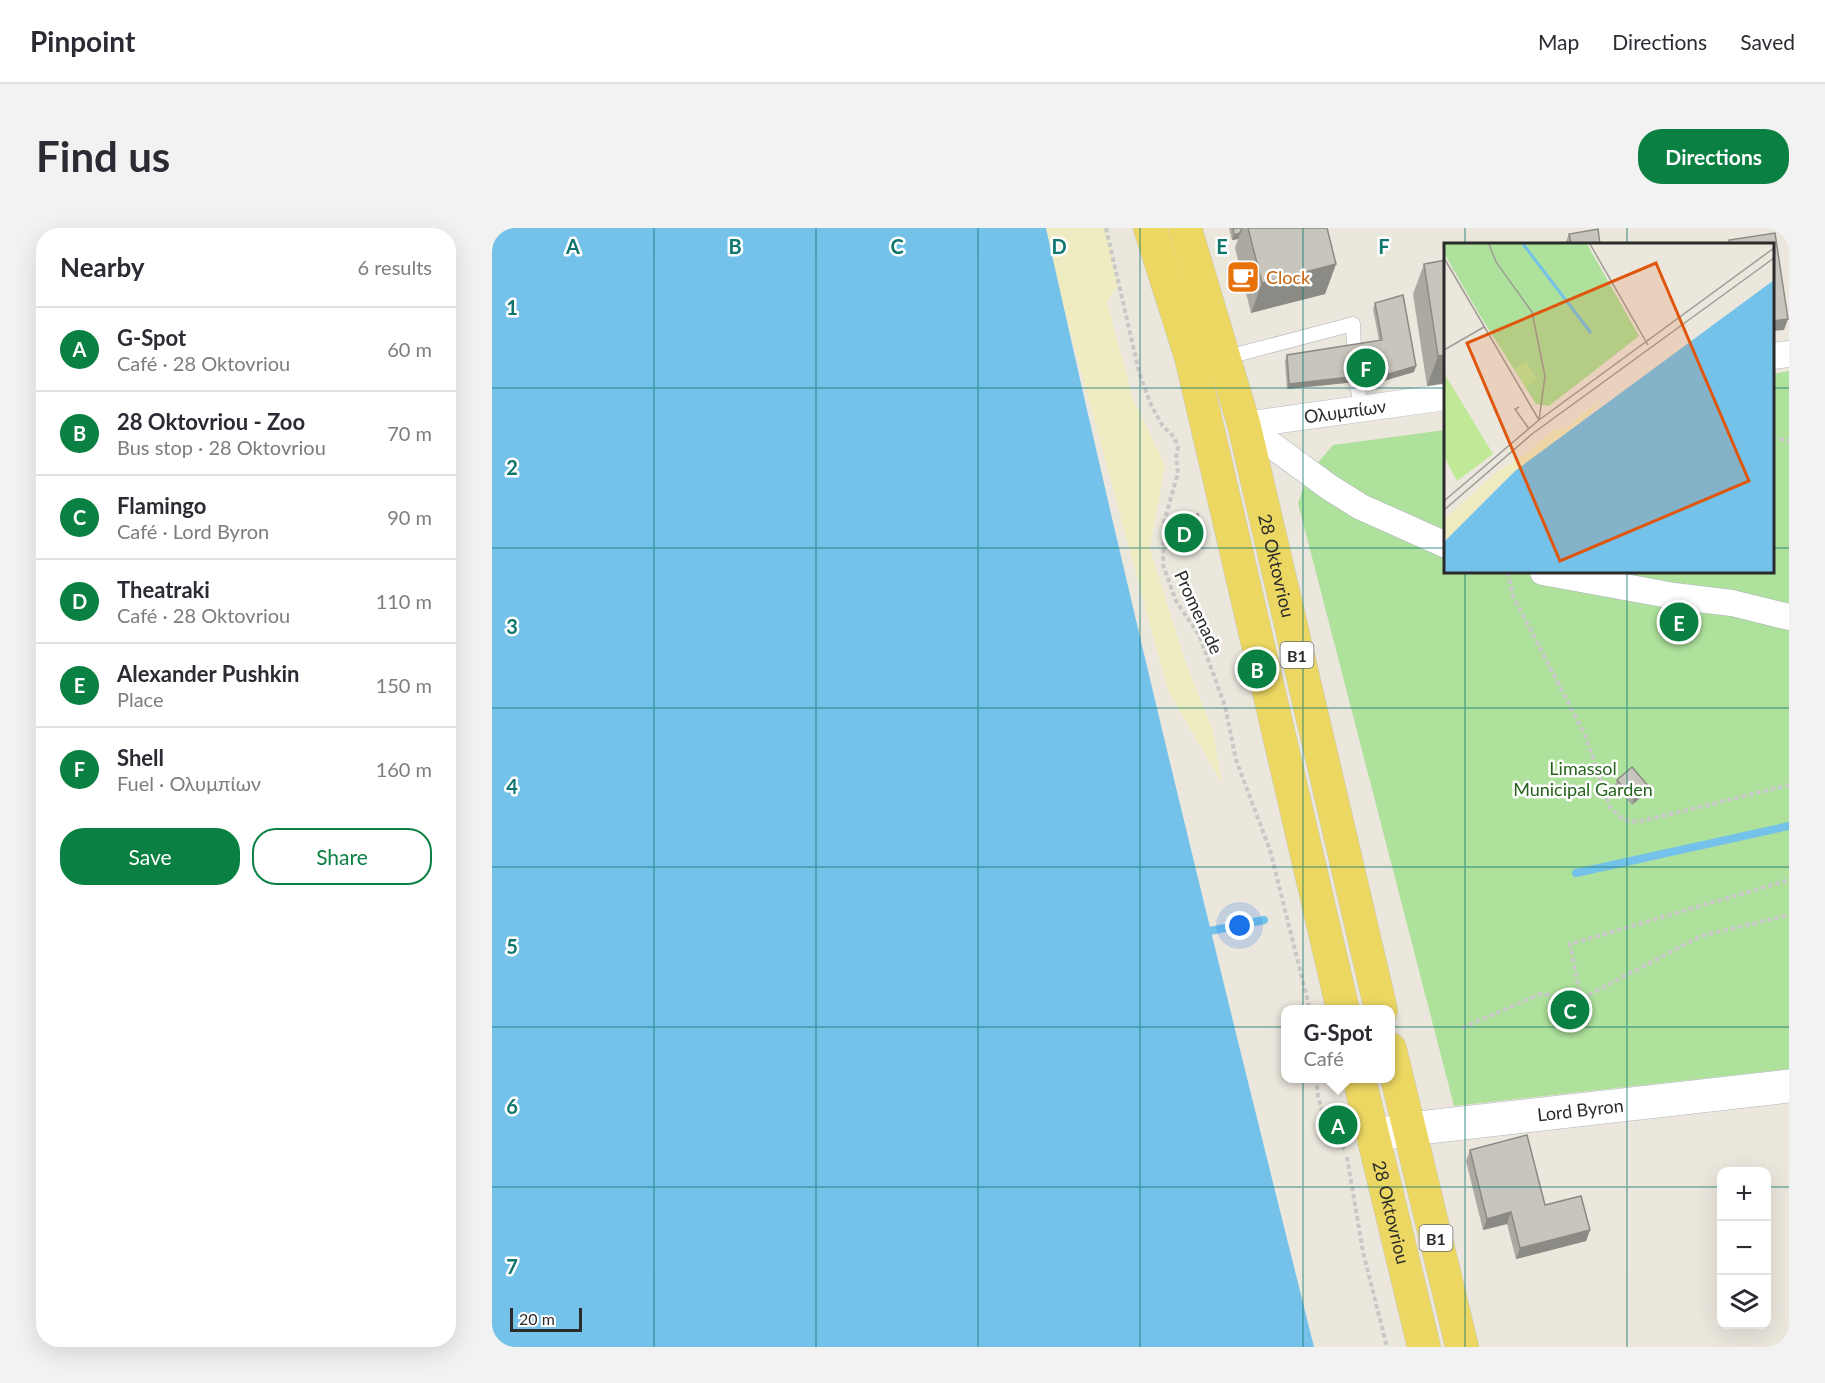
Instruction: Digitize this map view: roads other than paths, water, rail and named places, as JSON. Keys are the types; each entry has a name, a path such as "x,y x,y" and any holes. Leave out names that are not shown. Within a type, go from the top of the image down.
{"main road":[{"name":"28 Oktovriou","path":"1150,228 1191,357 1342,1005"},
{"name":"28 Oktovriou","path":"1185,228 1244,425 1380,1005"},
{"name":"28 Oktovriou","path":"1395,1069 1462,1347"},
{"name":"28 Oktovriou","path":"1360,1083 1424,1347"}],"street":[{"path":"1774,356 1789,354"},
{"name":"Ολυμπίων","path":"1244,425 1444,397"},
{"path":"1244,425 1329,488 1361,507 1444,544"},
{"path":"1548,573 1674,596 1732,603 1789,617"},
{"name":"Lord Byron","path":"1372,1136 1410,1129 1789,1086"}],"lane":[{"path":"1224,358 1353,324 1354,350"},
{"path":"1356,382 1362,408"}],"water":[{"path":"492,228 1046,228 1143,649 1314,1347 492,1347"}],"waterway":[{"path":"1576,873 1789,826"},
{"path":"1210,931 1264,920"}],"place":[{"name":"Clock","path":"1243,277"},
{"name":"Shell","path":"1366,368"},
{"name":"Theatraki","path":"1184,533"},
{"name":"Alexander Pushkin","path":"1679,622"},
{"name":"28 Oktovriou - Zoo","path":"1257,669"},
{"name":"Flamingo","path":"1570,1010"},
{"name":"G-Spot","path":"1338,1125"}],"park label":[{"name":"Limassol Municipal Garden","path":"1583,778"}]}
